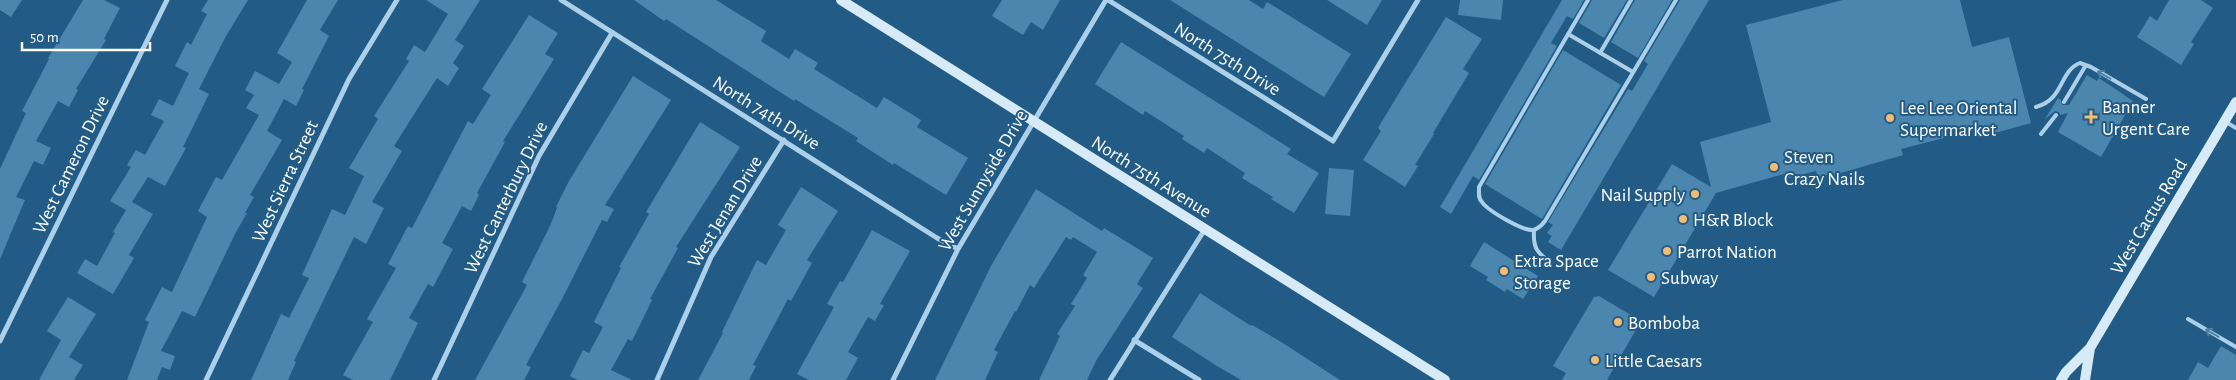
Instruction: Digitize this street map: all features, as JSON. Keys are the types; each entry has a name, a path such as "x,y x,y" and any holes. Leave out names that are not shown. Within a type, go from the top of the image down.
{"main road":[{"name":"North 75th Avenue","path":"841,0 1445,380"},
{"name":"West Cactus Road","path":"2061,380 2066,372 2090,348 2236,102"},
{"name":"West Cactus Road","path":"2085,380 2090,348"}],"street":[{"name":"West Cameron Drive","path":"0,342 168,0"},
{"name":"West Sierra Street","path":"206,380 349,79 397,0"},
{"name":"North 74th Drive","path":"561,0 937,238 958,249"},
{"name":"West Sunnyside Drive","path":"893,380 958,249 1107,0"},
{"name":"North 75th Drive","path":"1107,0 1333,141 1418,0"},
{"name":"West Canterbury Drive","path":"434,380 538,156 612,33"},
{"name":"West Jenan Drive","path":"657,380 711,257 784,140"},
{"path":"1110,380 1205,229"},
{"path":"1134,340 1199,380"}],"lane":[{"path":"1588,0 1479,187 1478,195 1488,208 1522,228 1534,230 1545,221 1676,0"},
{"path":"1600,53 1631,0"},
{"path":"1568,34 1633,72"},
{"path":"2036,107 2052,99 2075,66 2080,63 2146,99"},
{"path":"2064,102 2086,65"},
{"path":"2041,134 2056,115"},
{"path":"2224,121 2236,128"},
{"path":"1534,230 1535,249 1538,254 1550,262"},
{"path":"2188,319 2236,348"}],"building":[{"path":"0,0 22,0 11,17 0,10"},
{"path":"83,0 104,0 120,8 104,39 106,40 76,89 78,90 69,107 58,101 36,141 51,148 43,165 34,161 16,197 25,200 0,259 0,169 26,113 22,111 48,58"},
{"path":"208,0 248,0 226,36 199,89 209,94 183,147 186,148 165,186 148,177 132,202 153,214 129,255 134,258 113,294 77,273 85,259 97,266 115,233 113,232 126,210 110,201 131,167 127,165 136,150 145,155 164,121 151,115 159,99 173,106 189,73 175,66 187,42 191,45 207,14 201,11"},
{"path":"307,0 338,0 320,30 329,36 302,89 304,90 296,106 284,99 267,131 282,140 250,195 254,197 245,213 247,213 195,317 182,311 161,351 175,356 170,370 162,367 157,380 127,380 149,322 145,320 162,287 172,292 207,217 198,211 216,177 222,180 259,115 246,108 254,95 245,90 255,71 279,84 292,62 277,53"},
{"path":"426,0 480,0 455,40 464,46 453,63 459,68 448,86 437,78 394,146 402,151 372,202 384,208 366,244 354,237 294,361 296,362 288,380 251,380 281,314 289,318 309,278 302,275 332,209 345,215 364,176 349,168 378,119 374,116 409,61 406,59 414,45 425,52 448,14"},
{"path":"634,0 716,0 766,31 761,41 789,59 795,49 818,63 814,69 877,108 884,97 921,120 917,127 968,158 946,195 894,163 893,165 856,141 858,138 795,99 794,101 666,19 664,21"},
{"path":"1002,0 1060,0 1043,30 1031,22 1023,35 992,16"},
{"path":"1170,0 1249,0 1263,9 1267,2 1351,54 1324,97"},
{"path":"1327,0 1382,0 1367,25"},
{"path":"1460,0 1503,0 1501,20 1458,15"},
{"path":"1562,0 1584,0 1573,19 1567,16 1551,43 1557,46 1479,180 1473,176 1451,214 1440,207"},
{"path":"1592,0 1627,0 1604,38 1579,23"},
{"path":"1635,0 1672,0 1638,58 1611,42"},
{"path":"1680,0 1709,0 1561,250 1548,242 1552,236 1547,233 1553,225 1548,222 1628,89 1632,91 1648,64 1644,61"},
{"path":"1843,0 1960,0 1972,47 2009,37 2031,123 1988,135 1987,127 1901,149 1903,155 1834,175 1834,173 1818,177 1816,171 1785,179 1784,174 1716,193 1654,297 1608,270 1672,164 1711,187 1700,142 1771,122 1746,25"},
{"path":"2169,0 2201,0 2213,8 2191,42 2194,44 2181,65 2137,37 2150,16 2157,21"},
{"path":"529,15 558,33 545,54 554,59 503,141 505,142 477,193 479,195 471,211 462,206 442,243 453,249 433,287 428,284 409,318 418,323 390,380 353,380 343,375 373,322 367,319 396,268 388,264 408,226 412,228 468,121 473,124 491,95 482,89"},
{"path":"1446,17 1482,39 1463,69 1469,73 1415,165 1418,166 1405,187 1363,160 1381,131 1378,128"},
{"path":"1121,42 1291,149 1287,154 1319,173 1294,213 1271,199 1273,197 1242,178 1245,173 1207,148 1204,153 1182,139 1184,136 1145,111 1143,115 1095,84"},
{"path":"1563,50 1621,85 1542,219 1485,184"},
{"name":"Banner Urgent Care","path":"2087,75 2097,81 2099,78 2133,101 2101,157 2058,132 2068,113 2060,115 2059,112 2055,111 2045,119 2058,98 2061,100 2062,105 2069,105"},
{"path":"633,76 671,100 605,205 614,209 607,222 602,220 526,365 531,367 524,380 475,380 527,285 522,282 550,226 556,207 569,181"},
{"path":"700,122 740,147 676,247 678,248 650,299 652,300 632,341 628,339 611,370 632,380 578,380 570,376 583,350 589,353 603,327 594,322 621,268 619,267 649,214 646,212"},
{"path":"1329,168 1354,170 1350,216 1325,214"},
{"path":"801,187 838,211 807,260 812,263 791,301 788,299 753,365 756,366 749,380 698,380 723,333 757,260 766,265 786,230 778,225"},
{"path":"1036,189 1102,231 1104,228 1153,258 1137,284 1143,288 1096,361 1087,380 1039,380 1060,336 1057,334 1075,306 1071,304 1087,278 1083,275 1097,252 1073,237 1071,240 1066,237 1034,288 1030,285 1015,311 994,350 998,352 985,380 935,380 991,266"},
{"path":"872,230 910,251 880,304 884,305 875,321 868,317 848,352 858,358 846,380 809,380 797,374 834,307 827,304 840,281 843,282"},
{"name":"Extra Space Storage","path":"1484,242 1538,276 1523,299 1507,289 1505,292 1486,280 1488,277 1470,266"},
{"path":"1200,293 1340,380 1241,380 1217,366 1172,337"},
{"path":"1599,296 1641,321 1607,380 1562,380 1566,373 1553,366 1594,297"},
{"path":"68,297 96,314 69,357 83,365 74,380 39,380 61,340 47,331"},
{"path":"2221,346 2236,355 2236,380 2188,380 2198,362 2208,368"}],"place":[{"name":"Banner Urgent Care","path":"2091,117"},
{"name":"Lee Lee Oriental Supermarket","path":"1890,118"},
{"name":"Steven Crazy Nails","path":"1774,167"},
{"name":"Nail Supply","path":"1695,194"},
{"name":"H&R Block","path":"1683,219"},
{"name":"Parrot Nation","path":"1667,251"},
{"name":"Extra Space Storage","path":"1504,271"},
{"name":"Subway","path":"1651,277"},
{"name":"Bomboba","path":"1618,322"},
{"name":"Little Caesars","path":"1595,360"}]}
